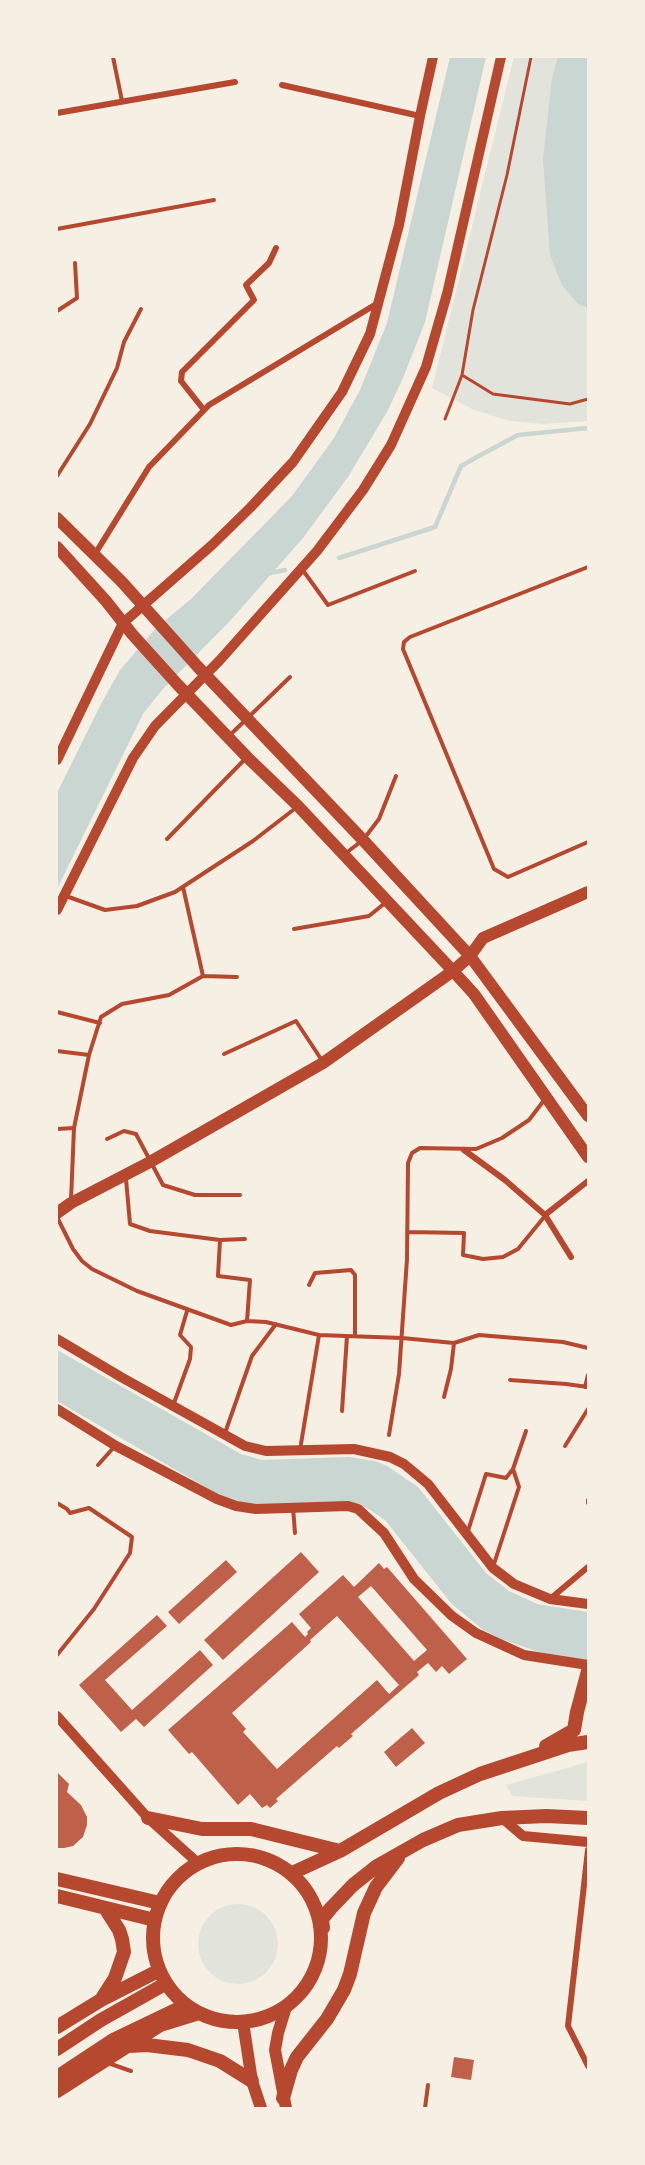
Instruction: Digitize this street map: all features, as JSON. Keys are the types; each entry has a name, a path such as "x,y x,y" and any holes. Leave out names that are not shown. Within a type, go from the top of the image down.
{"main road":[{"path":"57,518 95,554 470,956 588,1116"},
{"path":"57,547 182,689 298,806 474,994 588,1157"},
{"path":"57,1213 70,1203 150,1162 323,1063 453,971 470,956 483,938 588,892"},
{"path":"523,1759 581,1729 577,1712 588,1671"},
{"path":"292,1873 340,1851 439,1793 480,1774 568,1745 588,1742"},
{"path":"323,1939 319,1913 312,1898 292,1873 271,1860 246,1854 222,1855 198,1863 176,1880 160,1903 153,1936 158,1971 165,1984 186,2005 220,2021 243,2022 262,2019 286,2007 306,1989 318,1965 323,1939 322,1919 353,1885 377,1866 458,1825 502,1818 546,1816 588,1818"},
{"path":"148,1818 202,1828 251,1828 340,1851"},
{"path":"285,2103 291,2070 297,2058 327,2019 344,1990 355,1957 359,1926 369,1901 385,1874 405,1850"},
{"path":"57,1879 160,1903"},
{"path":"57,1896 155,1920"},
{"path":"101,2000 115,1978 124,1952 122,1939 105,1908"},
{"path":"57,2027 101,2000 158,1971"},
{"path":"57,2049 101,2020 165,1984"},
{"path":"57,2077 113,2040 186,2005"},
{"path":"285,2103 275,2050 286,2007"},
{"path":"57,2091 160,2025 199,2013"},
{"path":"243,2022 252,2081 261,2108"},
{"path":"126,2046 147,2045 188,2050 220,2061 252,2081"}],"street":[{"path":"57,760 123,623 212,545 293,462 342,392 370,334 379,302 399,225 433,57"},
{"path":"57,910 133,758 155,726 182,689 302,568 369,481 391,445 426,367 447,294 501,57"},
{"path":"57,113 235,82"},
{"path":"282,85 420,116"},
{"path":"204,410 181,381 182,372 254,300 246,285 269,263 276,248"},
{"path":"95,554 149,467 204,410 379,302"},
{"path":"464,1150 505,1180 545,1215 571,1257"},
{"path":"545,1215 588,1181"},
{"path":"57,1339 245,1446 266,1452 354,1449 390,1457 404,1464 428,1484 493,1568 514,1584 550,1599 588,1604"},
{"path":"57,1409 116,1446 217,1499 236,1506 256,1509 348,1506 358,1509 368,1515 384,1533 414,1579 452,1616 476,1633 524,1655 588,1665"},
{"path":"550,1599 588,1567"},
{"path":"57,1716 148,1818 198,1863"},
{"path":"502,1818 523,1836 588,1842"},
{"path":"588,1850 568,2026 588,2066"}],"lane":[{"path":"113,57 123,102"},
{"path":"57,229 214,200"},
{"path":"57,311 77,298 75,263"},
{"path":"57,476 90,424 117,368 124,342 141,309"},
{"path":"588,567 410,637 404,642 403,649 494,869 508,878 588,842"},
{"path":"302,568 328,605 415,571"},
{"path":"228,737 290,677"},
{"path":"166,839 247,757"},
{"path":"343,855 363,840 379,819 396,776"},
{"path":"65,896 105,910 137,906 183,887 278,823 298,806"},
{"path":"183,887 203,976"},
{"path":"294,929 369,916 388,901"},
{"path":"70,1203 74,1128 89,1055 101,1017 122,1004 169,995 203,976 237,977"},
{"path":"57,1012 100,1023"},
{"path":"224,1054 296,1021 323,1063"},
{"path":"57,1051 89,1055"},
{"path":"388,1435 397,1396 402,1338 408,1163 412,1153 420,1148 476,1149 502,1138 529,1120 545,1098"},
{"path":"57,1129 74,1128"},
{"path":"106,1139 124,1131 136,1134 163,1185 195,1195 240,1195"},
{"path":"125,1175 130,1224 150,1231 220,1240 245,1239"},
{"path":"407,1232 464,1233 463,1255 483,1259 503,1257 518,1249 545,1215"},
{"path":"57,1217 73,1249 92,1269 137,1291 231,1325 247,1321 276,1324 319,1335 402,1338 454,1343 479,1335 563,1342 588,1348"},
{"path":"220,1240 218,1276 250,1280 247,1321"},
{"path":"309,1285 315,1273 351,1270 355,1275 355,1336"},
{"path":"173,1407 190,1359 191,1347 180,1335 188,1311"},
{"path":"224,1436 252,1356 276,1324"},
{"path":"300,1451 319,1335"},
{"path":"342,1411 347,1336"},
{"path":"444,1397 454,1343"},
{"path":"510,1380 586,1387 588,1375"},
{"path":"565,1446 588,1409"},
{"path":"466,1535 486,1474 506,1478 513,1469 526,1431"},
{"path":"98,1466 116,1446"},
{"path":"493,1568 519,1487 513,1469"},
{"path":"57,1503 70,1513 89,1508 132,1537 130,1553 93,1609 57,1654"},
{"path":"293,1507 295,1533"},
{"path":"102,2061 131,2071"},
{"path":"425,2108 428,2085"}],"path":[{"path":"445,419 462,375 473,310 507,175 531,57"},
{"path":"462,375 493,394 570,404 588,399"}],"shaded area":[{"path":"450,57 486,57 425,322 387,412 348,477 303,538 229,622 162,690 143,714 57,889 57,793 120,670 157,627 191,599 292,496 334,438 360,390 387,323"},
{"path":"514,57 588,57 588,421 543,424 510,421 474,410 432,388"},
{"path":"558,57 588,57 588,308 578,304 562,285 550,255 543,159 552,78"},
{"path":"57,1350 241,1454 262,1460 349,1457 375,1461 387,1466 418,1487 486,1573 509,1591 537,1604 588,1612 588,1661 539,1652 483,1630 451,1603 385,1520 367,1508 349,1503 260,1506 238,1503 214,1492 57,1401"},
{"path":"588,1762 588,1801 512,1796 506,1785"},
{"path":"230,1904 246,1904 267,1915 278,1936 278,1952 267,1973 246,1984 230,1984 216,1978 204,1966 198,1952 198,1936 204,1922 216,1910"}],"building":[{"path":"301,1552 319,1572 223,1660 204,1640"},
{"path":"226,1560 237,1572 179,1624 168,1612"},
{"path":"379,1563 384,1569 387,1567 467,1659 449,1674 442,1666 436,1672 428,1663 417,1672 419,1675 351,1734 353,1736 339,1748 337,1746 276,1799 278,1801 270,1808 267,1805 262,1808 250,1794 238,1805 192,1752 189,1754 168,1730 292,1622 305,1637 311,1628 299,1614 343,1575 354,1587","holes":["371,1586 427,1650 414,1661 358,1597","337,1616 399,1685 389,1694 377,1680 277,1769 243,1732 246,1729 232,1713"]},
{"path":"157,1615 167,1626 105,1680 132,1710 200,1650 213,1665 144,1727 136,1719 121,1732 79,1685"},
{"path":"412,1728 425,1743 396,1767 384,1752"},
{"path":"57,1772 69,1784 67,1792 81,1805 87,1817 83,1837 73,1846 64,1848 57,1848"},
{"path":"454,2057 474,2060 471,2080 451,2077"}],"waterway":[{"path":"339,558 435,527 461,466 518,435 588,428"},
{"path":"266,574 285,570"}]}
